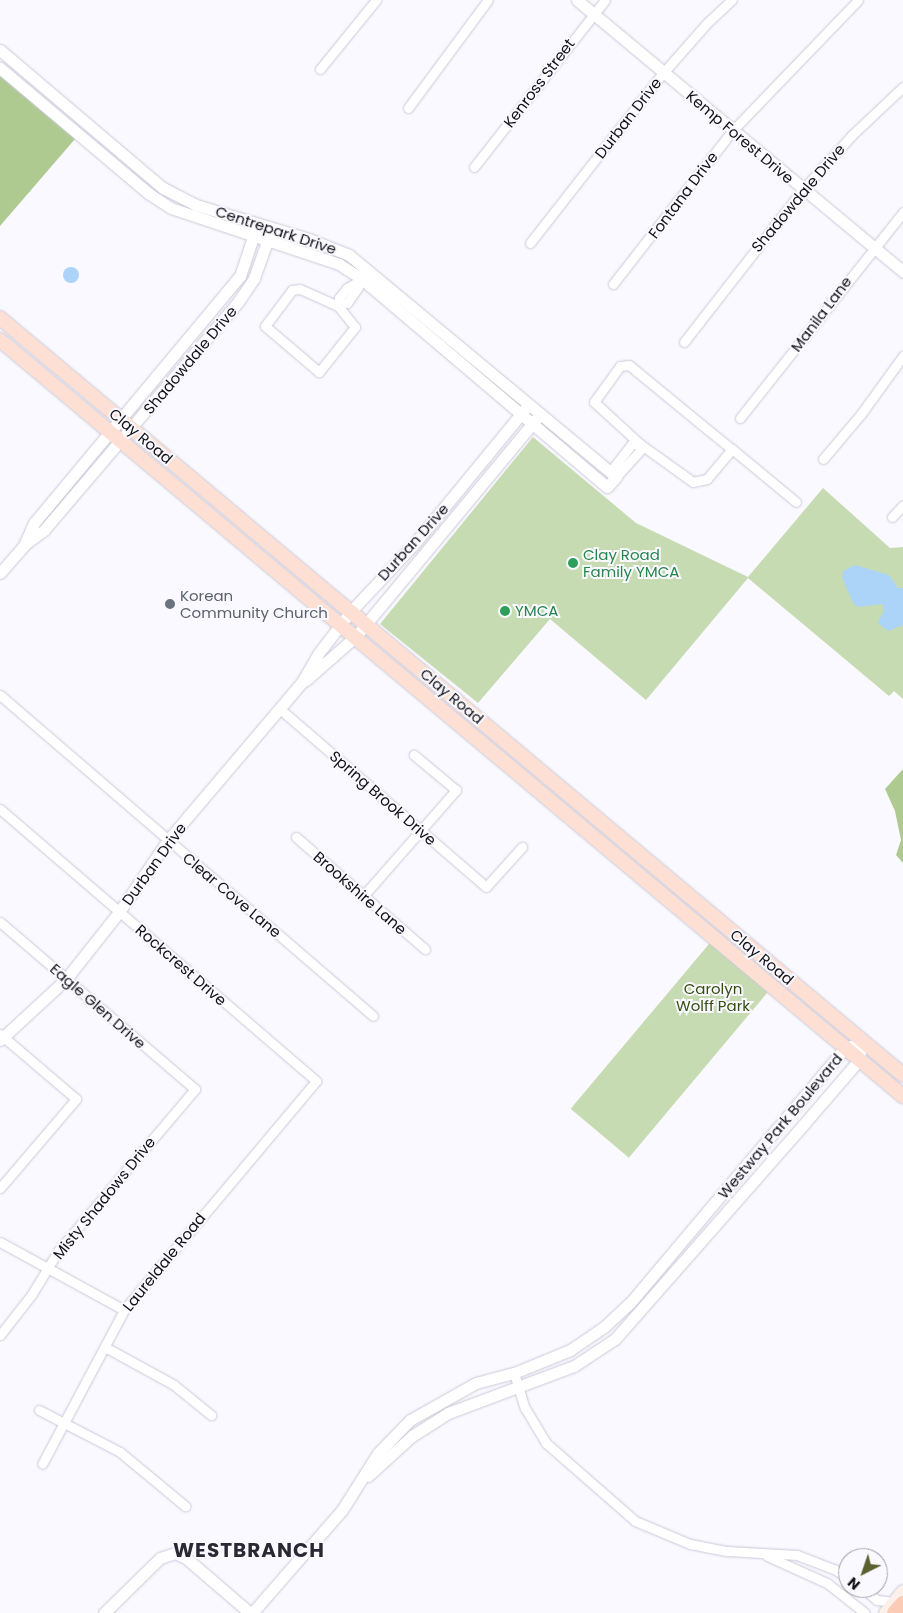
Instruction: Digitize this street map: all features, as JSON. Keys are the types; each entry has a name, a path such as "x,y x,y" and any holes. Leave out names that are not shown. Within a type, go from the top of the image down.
{"main road":[{"name":"Clay Road","path":"0,318 903,1075"},
{"name":"Clay Road","path":"0,340 356,636 903,1096"},
{"path":"261,557 272,545"},
{"path":"447,713 458,702"},
{"path":"541,792 551,779"},
{"path":"628,866 638,852"},
{"path":"706,931 717,919"},
{"path":"885,1613 897,1606 903,1591"}],"street":[{"path":"320,69 376,0"},
{"path":"408,108 488,0"},
{"name":"Kemp Forest Drive","path":"577,0 903,272"},
{"name":"Kenross Street","path":"474,167 605,0"},
{"name":"Durban Drive","path":"530,243 663,72 706,23 732,0"},
{"name":"Fontana Drive","path":"614,284 733,130 858,0"},
{"name":"Centrepark Drive","path":"0,50 98,134 170,192 196,204 349,255 362,276"},
{"name":"Centrepark Drive","path":"0,68 90,144 163,202 194,218 338,264 362,276 537,419 613,474 607,486 537,419"},
{"path":"16,82 25,71"},
{"name":"Shadowdale Drive","path":"684,342 803,189 852,135 903,87"},
{"path":"90,144 98,134"},
{"path":"163,202 170,192"},
{"name":"Manila Lane","path":"740,418 872,247 903,212"},
{"name":"Shadowdale Drive","path":"25,544 34,523 240,276 257,223"},
{"name":"Shadowdale Drive","path":"1,570 25,544 44,530 212,334 254,278 272,228"},
{"path":"339,305 300,289 292,290 265,326 319,372 355,327 339,305 339,298 353,282 362,276"},
{"path":"201,325 212,334"},
{"path":"823,459 861,414 903,356"},
{"path":"732,449 702,482 685,478 640,444 594,402 623,364 629,365 732,449 796,502"},
{"name":"Durban Drive","path":"1,1037 66,978 119,912 168,840 302,682 318,654 350,611 414,544 525,409"},
{"name":"Durban Drive","path":"302,682 327,664 366,625 424,551 537,419"},
{"path":"613,474 627,458 640,450 640,444"},
{"path":"892,517 903,504"},
{"name":"Clear Cove Lane","path":"0,695 373,1016"},
{"name":"Spring Brook Drive","path":"280,709 486,887 522,847"},
{"path":"364,895 456,790 414,755"},
{"name":"Rockcrest Drive","path":"0,809 316,1081"},
{"name":"Brookshire Lane","path":"296,837 425,949"},
{"name":"Eagle Glen Drive","path":"0,922 195,1090"},
{"path":"0,1188 76,1099 1,1037"},
{"name":"Westway Park Boulevard","path":"104,1613 160,1558 175,1553 186,1558 251,1613 342,1510 360,1484 378,1452 410,1420 476,1383 514,1373 570,1350 630,1303 846,1048 862,1042"},
{"name":"Westway Park Boulevard","path":"360,1484 412,1436 448,1413 574,1366 616,1339 859,1060 862,1042"},
{"name":"Laureldale Road","path":"42,1464 124,1310 316,1081"},
{"name":"Misty Shadows Drive","path":"0,1334 21,1310 58,1251 195,1090"},
{"path":"0,1242 124,1310"},
{"path":"105,1347 166,1379 211,1415"},
{"path":"514,1373 517,1387 546,1444 634,1521 690,1544 797,1556 838,1572"},
{"path":"39,1410 120,1452 185,1506"},
{"path":"760,1553 827,1583 864,1613"},
{"path":"874,1598 897,1606"}],"green space":[{"path":"0,76 75,139 0,226"},
{"name":"Clay Road Family YMCA","path":"533,437 636,523 748,577 823,488 890,548 903,547 903,699 894,691 889,696 748,578 646,700 550,619 478,703 380,624"},
{"path":"903,769 903,863 896,855 901,840 895,811 885,789"},
{"name":"Carolyn Wolff Park","path":"714,938 772,987 629,1158 571,1109"}],"water":[{"path":"71,267 77,269 79,275 77,281 71,283 65,281 63,275 65,269"},
{"path":"855,565 889,575 898,588 903,588 903,625 888,631 878,623 884,610 882,604 858,607 853,603 842,578 843,571"}],"place":[{"name":"Clay Road Family YMCA","path":"573,563"},
{"name":"Korean Community Church","path":"170,604"},
{"name":"YMCA","path":"505,611"}],"district":[{"name":"WESTBRANCH","path":"249,1550"}]}
